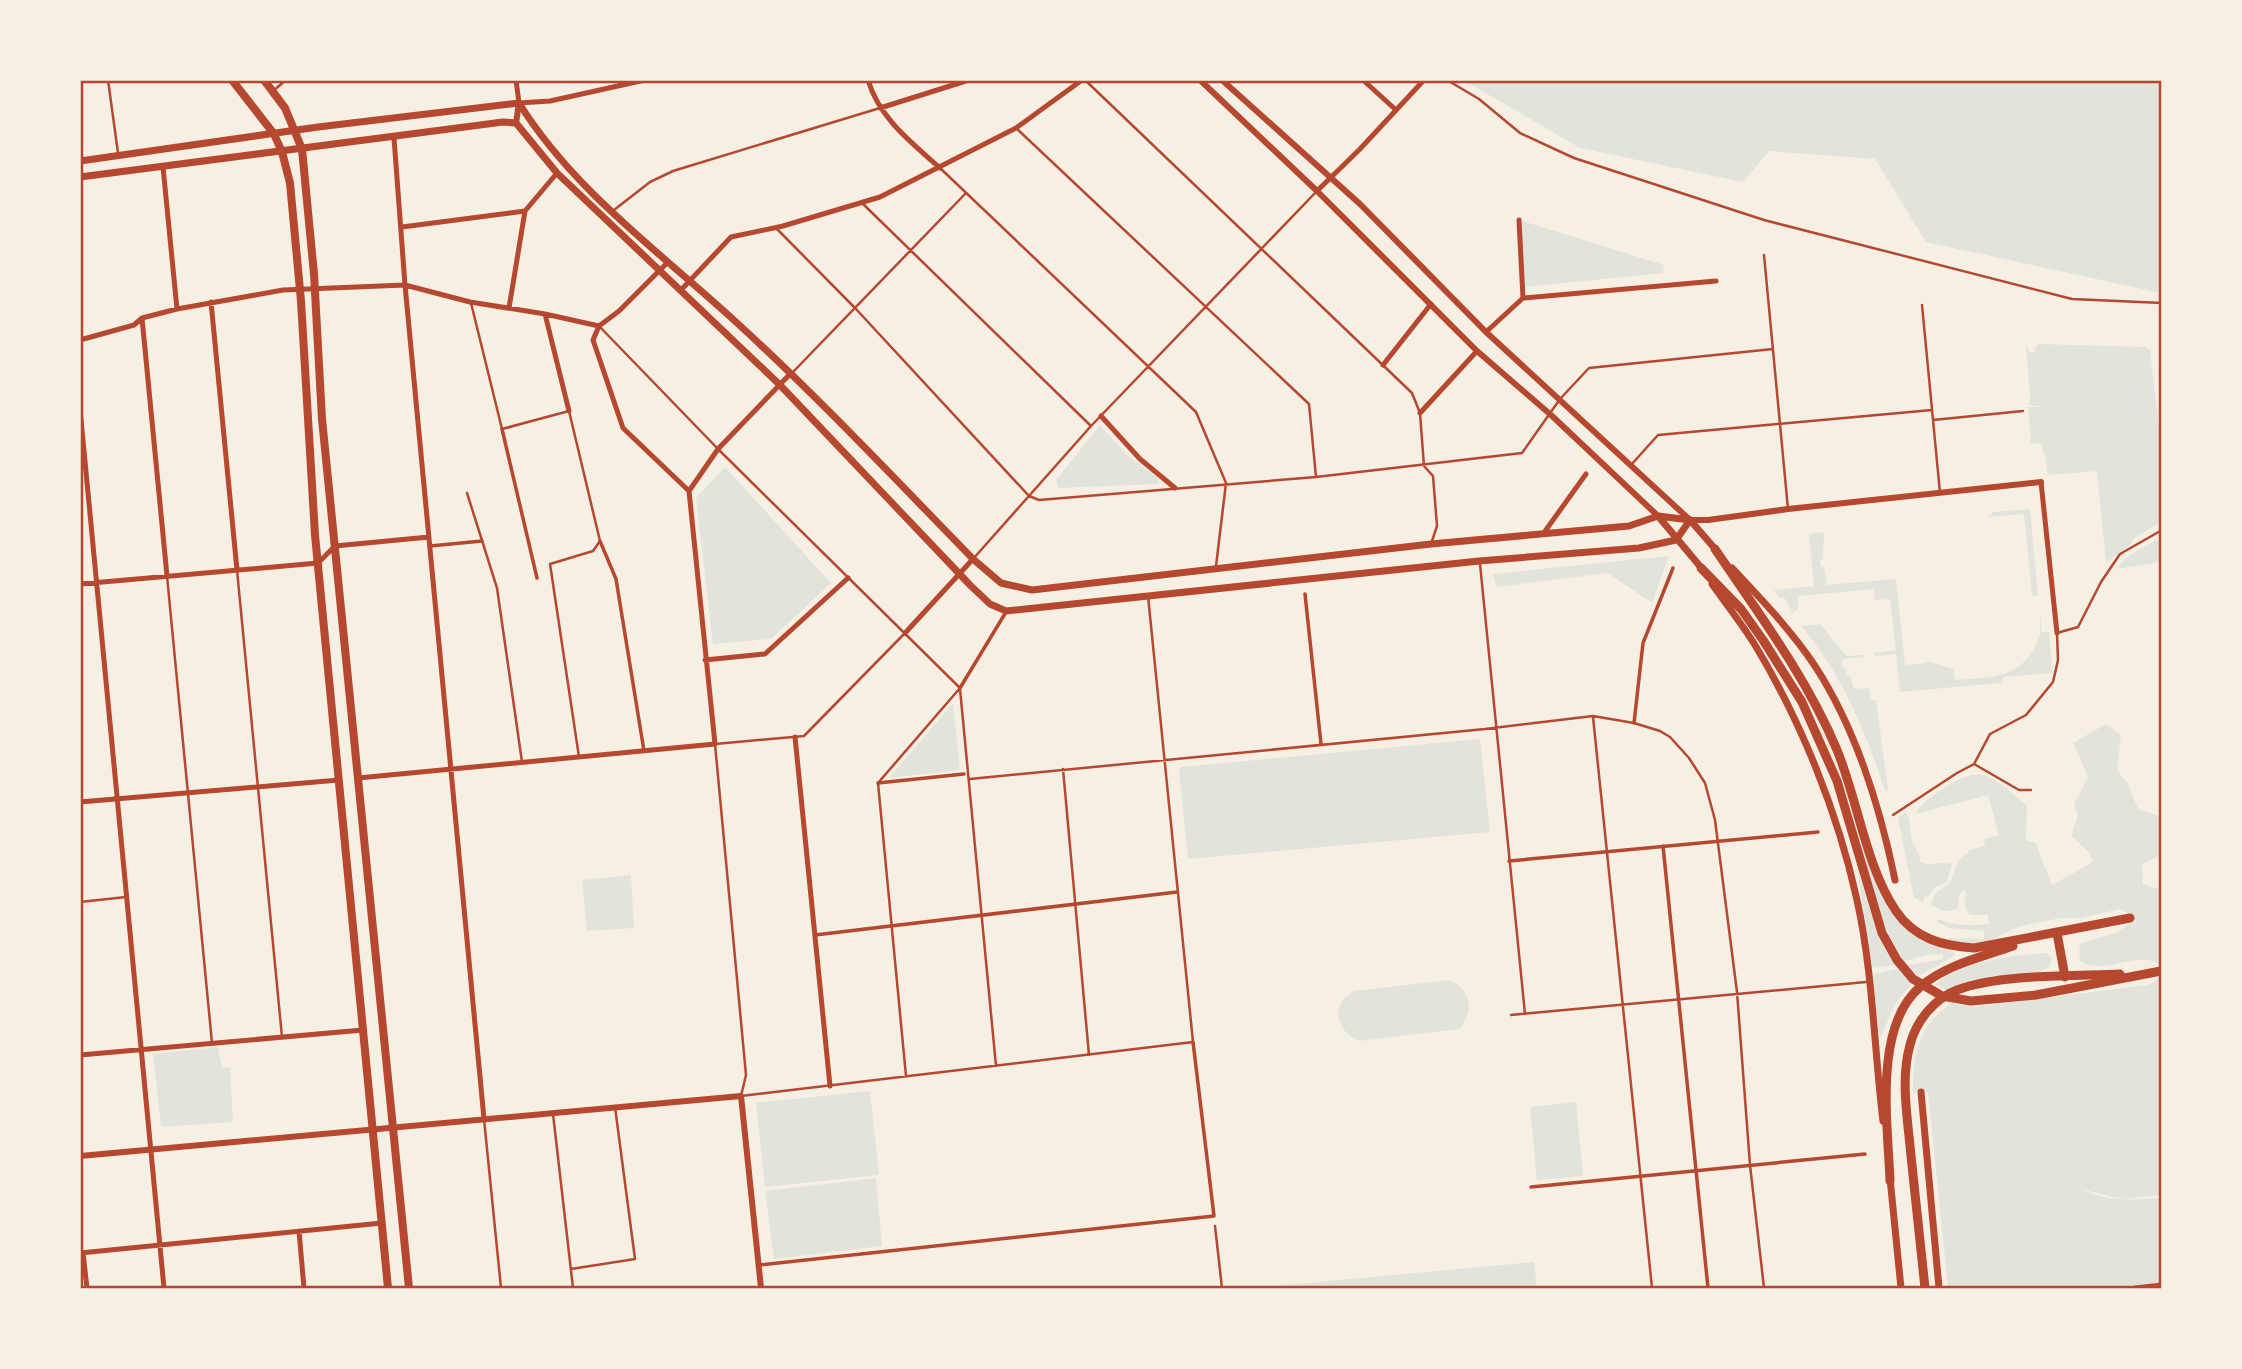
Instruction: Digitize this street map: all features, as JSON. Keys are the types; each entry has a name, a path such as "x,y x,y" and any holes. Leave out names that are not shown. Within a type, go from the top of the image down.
{"highway":[{"path":"1715,550 1813,697 1854,795 1881,886 1897,913 1918,934 1932,942 1974,948 2130,918"},
{"path":"1701,568 1741,609 1802,702 1837,781 1882,933 1897,960 1913,979 1933,992 1952,999 1971,1001 2079,988 2161,971"},
{"path":"2057,933 2066,976"},
{"path":"1890,1181 1888,1057 1892,1030 1898,1014 1920,986 1941,973 2041,937"},
{"path":"1925,1289 1906,1102 1906,1063 1910,1042 1919,1024 1939,999 1972,985 2066,976 2148,973"}],"main road":[{"path":"232,80 274,134 290,183 300,289 318,563 388,1289"},
{"path":"264,80 285,108 302,149 315,288 322,419 409,1289"},
{"path":"80,161 519,103 533,125 569,169 791,373 973,559 1001,583 1032,590 1431,544 1629,526 1658,516 1690,520 1786,627 1835,700 1875,803 1895,880"},
{"path":"80,177 503,122 516,123 557,173 779,384 904,518 990,604 1006,611 1479,561 1639,548 1676,540 1690,520"},
{"path":"1658,516 1701,568 1755,645 1824,785 1857,900 1869,982 1901,1289"},
{"path":"339,780 358,778"},
{"path":"1921,1092 1939,1289"}],"street":[{"path":"516,80 519,103 516,123"},
{"path":"519,103 550,101 645,80"},
{"path":"868,80 880,108 901,134 940,168"},
{"path":"880,108 969,80"},
{"path":"680,291 731,237 863,204 1016,128 1084,80"},
{"path":"1200,80 1317,191 1477,351 1551,415 1658,516"},
{"path":"1222,80 1360,204 1486,332 1690,520 1721,519 1788,509 2041,482 2057,633"},
{"path":"1363,80 1395,110"},
{"path":"1317,191 1423,80"},
{"path":"394,138 405,285 484,1119"},
{"path":"163,167 177,309"},
{"path":"509,308 525,211 557,173"},
{"path":"402,227 525,211"},
{"path":"1519,220 1523,298"},
{"path":"668,262 599,327 593,340 623,428 690,491"},
{"path":"1486,332 1523,298 1716,281"},
{"path":"80,340 134,325 142,318 211,302 283,290 405,285 470,302 545,314 599,327"},
{"path":"211,302 237,570"},
{"path":"1383,365 1431,304"},
{"path":"545,314 569,411"},
{"path":"142,318 167,576"},
{"path":"1420,413 1477,351"},
{"path":"358,778 715,744 690,491 718,449 791,373"},
{"path":"80,409 164,1289"},
{"path":"1101,416 1140,459 1175,488"},
{"path":"502,429 537,578"},
{"path":"1543,534 1586,474"},
{"path":"80,584 318,563 335,546 429,537"},
{"path":"430,546 482,541"},
{"path":"600,541 616,579 644,751"},
{"path":"906,632 973,559"},
{"path":"1634,723 1643,643 1674,568"},
{"path":"705,660 765,654 848,578"},
{"path":"1305,594 1321,744"},
{"path":"960,688 1006,611"},
{"path":"795,737 830,1086"},
{"path":"878,783 964,774"},
{"path":"80,802 339,780"},
{"path":"1509,861 1818,832"},
{"path":"1664,846 1707,1289"},
{"path":"815,935 1177,892"},
{"path":"80,1055 363,1030"},
{"path":"758,1265 1214,1216 1196,1054 1192,1042"},
{"path":"80,1156 741,1096 761,1289"},
{"path":"1531,1187 1865,1154"},
{"path":"87,1289 82,1253 382,1223"},
{"path":"299,1231 304,1289"},
{"path":"2135,1289 2161,1285"}],"lane":[{"path":"108,80 118,156"},
{"path":"273,91 286,80"},
{"path":"1084,80 1412,393 1420,413 1424,466 1433,476 1437,526 1431,544"},
{"path":"1447,80 1479,99 1520,132 1574,158 1764,220 2072,299 2161,303"},
{"path":"613,211 650,182 673,172 880,108"},
{"path":"1016,128 1309,404 1316,477"},
{"path":"940,168 1196,412 1226,483 1216,570"},
{"path":"973,559 1091,426 1317,191"},
{"path":"791,373 966,193"},
{"path":"863,204 1091,426"},
{"path":"775,227 856,309 1029,496 1039,500 1316,477 1522,453 1560,399 1589,368 1773,349"},
{"path":"1764,255 1788,509"},
{"path":"470,302 502,429 569,411 600,541 593,551 550,564 579,757"},
{"path":"1922,305 1940,493"},
{"path":"599,327 718,449 960,688 996,1066"},
{"path":"1631,465 1658,435 1932,410"},
{"path":"1933,419 2023,411"},
{"path":"467,493 497,589 522,762"},
{"path":"1894,815 1957,772 1974,764 1990,734 2026,715 2053,682 2058,660 2057,633 2078,627 2119,554 2161,530"},
{"path":"1479,561 1525,1014"},
{"path":"237,570 282,1037"},
{"path":"167,576 212,1043"},
{"path":"906,632 804,736 715,744 746,1075 741,1096 1192,1042 1148,596"},
{"path":"906,1077 878,783 960,688"},
{"path":"1593,716 1652,1289"},
{"path":"970,779 1593,716 1634,723 1670,737 1689,758 1705,783 1714,820 1737,992 1764,1289"},
{"path":"1974,764 2019,790 2031,789"},
{"path":"1063,769 1089,1055"},
{"path":"80,902 126,897"},
{"path":"1511,1015 1737,992 1869,982"},
{"path":"571,1269 635,1259 615,1107"},
{"path":"553,1113 573,1289"},
{"path":"484,1119 501,1289"},
{"path":"1216,1227 1222,1289"}],"shaded area":[{"path":"1465,81 2161,81 2161,293 1926,242 1875,159 1769,151 1743,182 1580,148"},
{"path":"1519,220 1664,265 1663,273 1525,287"},
{"path":"2026,342 2029,352 2035,352 2039,344 2146,347 2150,351 2161,444 2161,522 2133,539 2133,542 2106,563 2097,471 2048,475 2042,444 2031,443 2028,407 2041,407 2029,405"},
{"path":"1100,425 1126,454 1159,479 1158,484 1059,488 1056,480"},
{"path":"725,467 831,583 771,639 713,644 696,498"},
{"path":"2030,509 2038,595 2032,596 2024,514 1987,517 1993,512"},
{"path":"1824,532 1823,559 1820,560 1827,585 1896,579 1905,665 1927,661 1953,669 1955,680 1994,676 2015,669 2032,651 2040,635 2040,611 2042,632 2049,632 2053,673 2004,677 2000,683 1900,692 1896,654 1876,656 1873,653 1896,650 1890,599 1875,600 1874,589 1798,596 1798,609 1793,613 1784,597 1779,598 1774,590 1814,586 1809,534"},
{"path":"2161,537 2161,562 2115,569 2131,554"},
{"path":"1669,556 1652,603 1608,573 1496,587 1493,574"},
{"path":"1820,624 1846,656 1866,657 1842,659 1842,667 1845,667 1846,675 1850,675 1854,689 1869,688 1871,700 1876,700 1888,788 1886,793 1852,705 1830,665 1801,626"},
{"path":"1807,700 1838,770 1870,865 1886,903 1897,920 1912,934 1956,955 1919,976 1908,965 1943,959 1943,954 1904,961 1894,944 1879,909 1843,785"},
{"path":"953,703 960,770 889,778"},
{"path":"2106,724 2121,735 2117,770 2128,784 2138,809 2159,816 2161,821 2161,855 2142,864 2143,884 2161,890 2161,967 2153,961 2143,960 2099,966 2080,960 2079,948 2082,943 2118,932 2130,922 2130,915 2120,909 2081,918 2061,918 2030,924 2015,928 1992,940 1967,944 1948,941 1948,938 1984,939 1984,931 1950,928 1937,922 1938,919 1957,924 1982,925 1989,924 1988,915 1970,915 1965,905 1967,894 1964,889 1959,895 1958,908 1951,911 1931,905 1935,895 1951,881 1958,861 1968,850 1985,846 1984,839 1999,835 1988,795 1915,814 1924,803 1957,781 1968,776 1987,776 2027,805 2026,841 2035,842 2052,885 2093,862 2088,851 2071,836 2078,815 2074,804 2088,777 2073,743"},
{"path":"1480,739 1490,832 1188,859 1179,770 1181,767"},
{"path":"1906,812 1920,862 1952,864 1947,882 1934,888 1929,896 1925,896 1923,902 1914,898 1898,818"},
{"path":"1857,867 1879,938 1894,965 1875,968 1872,966"},
{"path":"631,875 634,928 587,931 582,880"},
{"path":"2047,953 2052,959 2050,967 2039,972 1970,980 1947,991 1935,984 1975,964"},
{"path":"1898,969 1912,983 1895,1004 1881,1037 1873,976"},
{"path":"2161,975 2161,1195 2121,1199 2161,1198 2161,1283 2120,1288 1948,1288 1928,1092 1913,1093 1916,1053 1924,1031 1940,1012 1952,1003 1991,1005 2153,983","holes":["2081,1189 2121,1199 2110,1198"]},
{"path":"1450,980 1463,990 1469,1002 1467,1015 1459,1029 1359,1041 1345,1031 1338,1018 1341,1003 1354,991"},
{"path":"218,1047 222,1068 230,1067 233,1122 161,1127 153,1054"},
{"path":"870,1091 879,1175 765,1187 756,1103"},
{"path":"1576,1102 1583,1176 1537,1180 1530,1107"},
{"path":"876,1178 882,1246 774,1259 765,1191"},
{"path":"1534,1262 1537,1288 1253,1288"}]}
